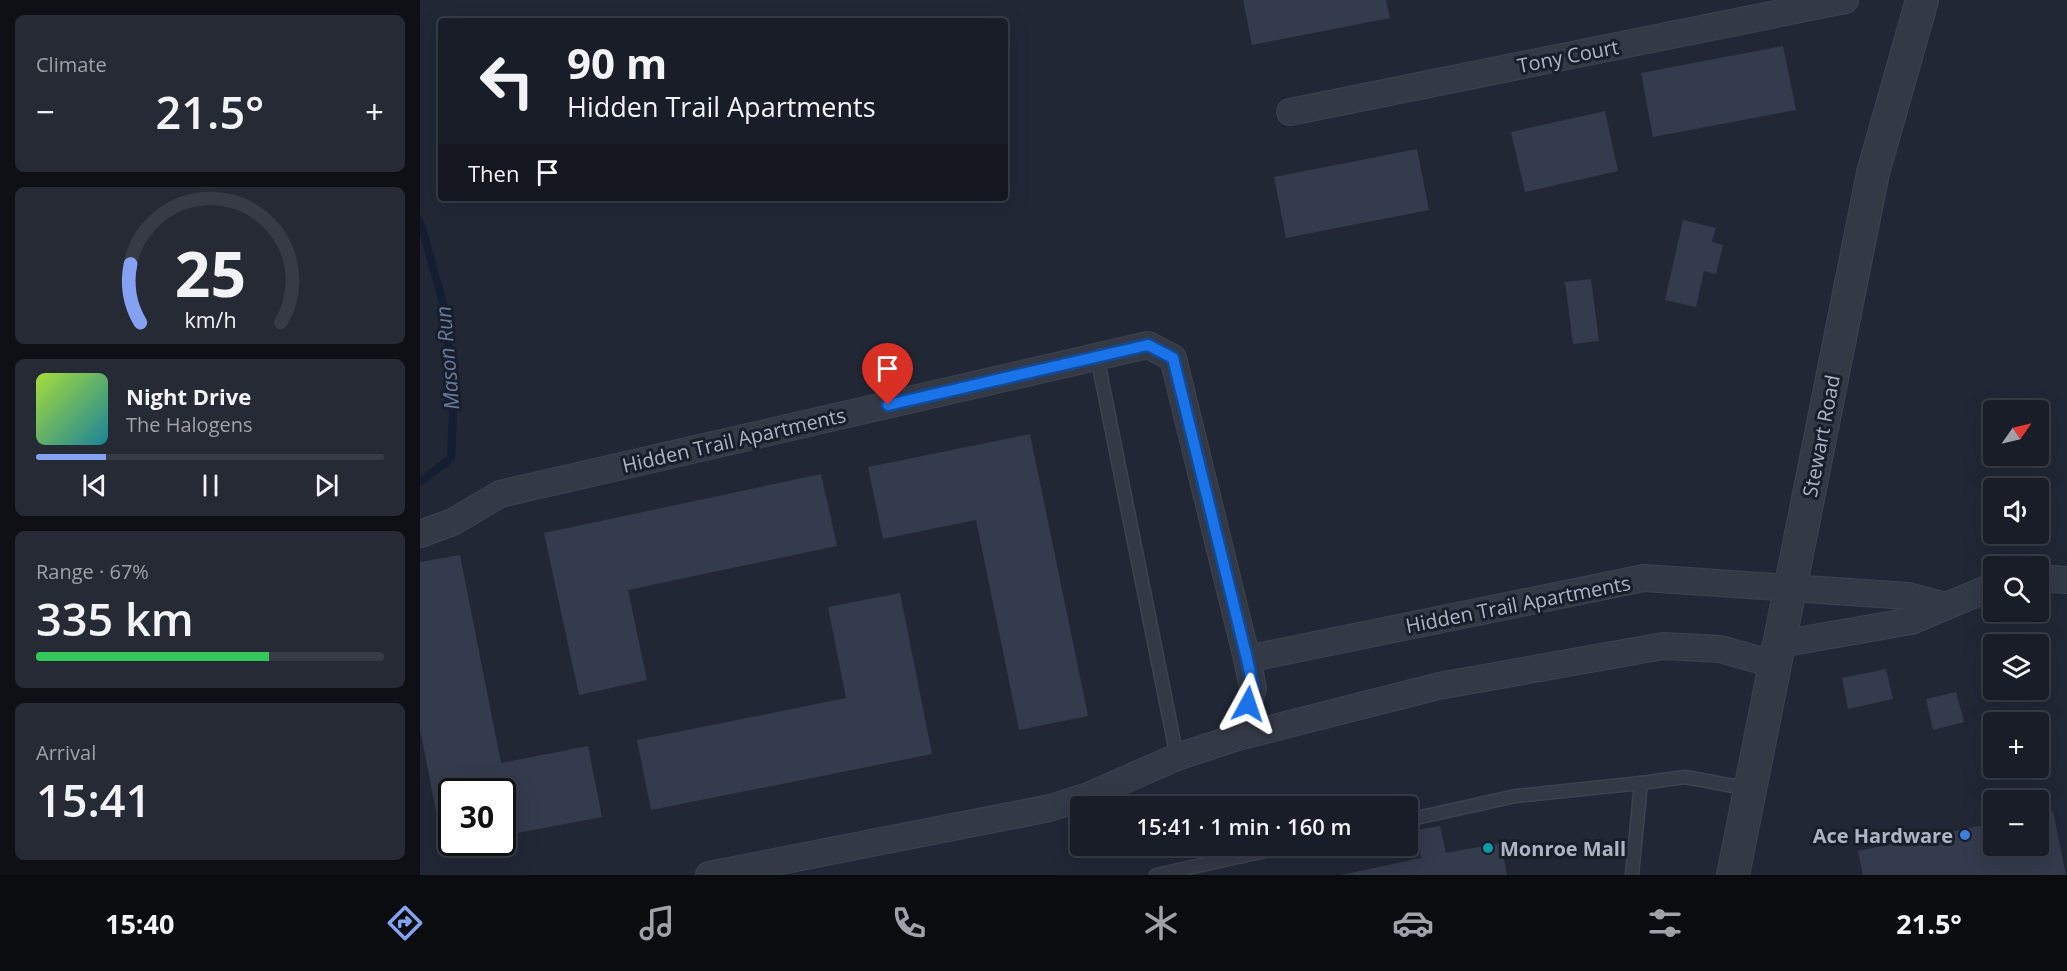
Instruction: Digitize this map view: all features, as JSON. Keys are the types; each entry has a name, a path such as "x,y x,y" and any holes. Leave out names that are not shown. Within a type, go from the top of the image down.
{"street":[{"name":"Tony Court","path":"1290,112 1845,0"},
{"name":"Stewart Road","path":"1733,875 1873,173 1922,0"},
{"name":"Hidden Trail Apartments","path":"420,534 453,522 500,494 1148,345 1173,358 1247,659 1253,688 1238,737"},
{"name":"Hidden Trail Apartments","path":"1247,659 1644,578 1908,596 1946,606"},
{"path":"2049,579 2067,580"},
{"path":"709,875 1050,808 1088,796 1177,757 1238,737 1439,686 1663,646 1778,655 1911,621 1983,591"}],"lane":[{"path":"1097,356 1177,757"},
{"path":"1418,818 1516,796 1684,777 1751,789"},
{"path":"1632,875 1641,783"},
{"path":"1156,875 1242,856"}],"building":[{"path":"1243,0 1386,0 1390,18 1252,45"},
{"path":"1783,46 1796,110 1653,137 1641,73"},
{"path":"1605,111 1618,171 1525,192 1511,132"},
{"path":"1417,149 1429,210 1286,238 1274,177"},
{"path":"1683,220 1716,228 1712,242 1723,245 1716,274 1704,271 1696,307 1665,300"},
{"path":"1591,279 1599,341 1573,344 1565,282"},
{"path":"1030,434 1088,716 1019,730 976,520 883,539 868,467"},
{"path":"821,474 837,546 628,590 647,680 579,695 544,533"},
{"path":"460,555 501,763 588,746 602,817 516,833 516,778 438,778 438,821 420,729 420,562"},
{"path":"900,593 932,754 651,810 637,740 846,698 828,607"},
{"path":"1886,669 1893,699 1848,709 1842,678"},
{"path":"1956,692 1964,722 1933,730 1926,699"},
{"name":"Ace Hardware","path":"2053,811 2066,875 1863,875 1858,851 1983,825 1983,856 2049,856 2049,812"},
{"name":"Monroe Mall","path":"1440,826 1446,853 1501,843 1507,875 1341,875 1421,858 1418,830"}],"waterway":[{"name":"Mason Run","path":"420,221 443,303 454,388 451,458 420,482"}],"place":[{"name":"Ace Hardware","path":"1965,835"},
{"name":"Monroe Mall","path":"1488,848"}],"route":[{"path":"888,405 1148,345 1173,358 1247,659 1253,688 1248,704"}]}
